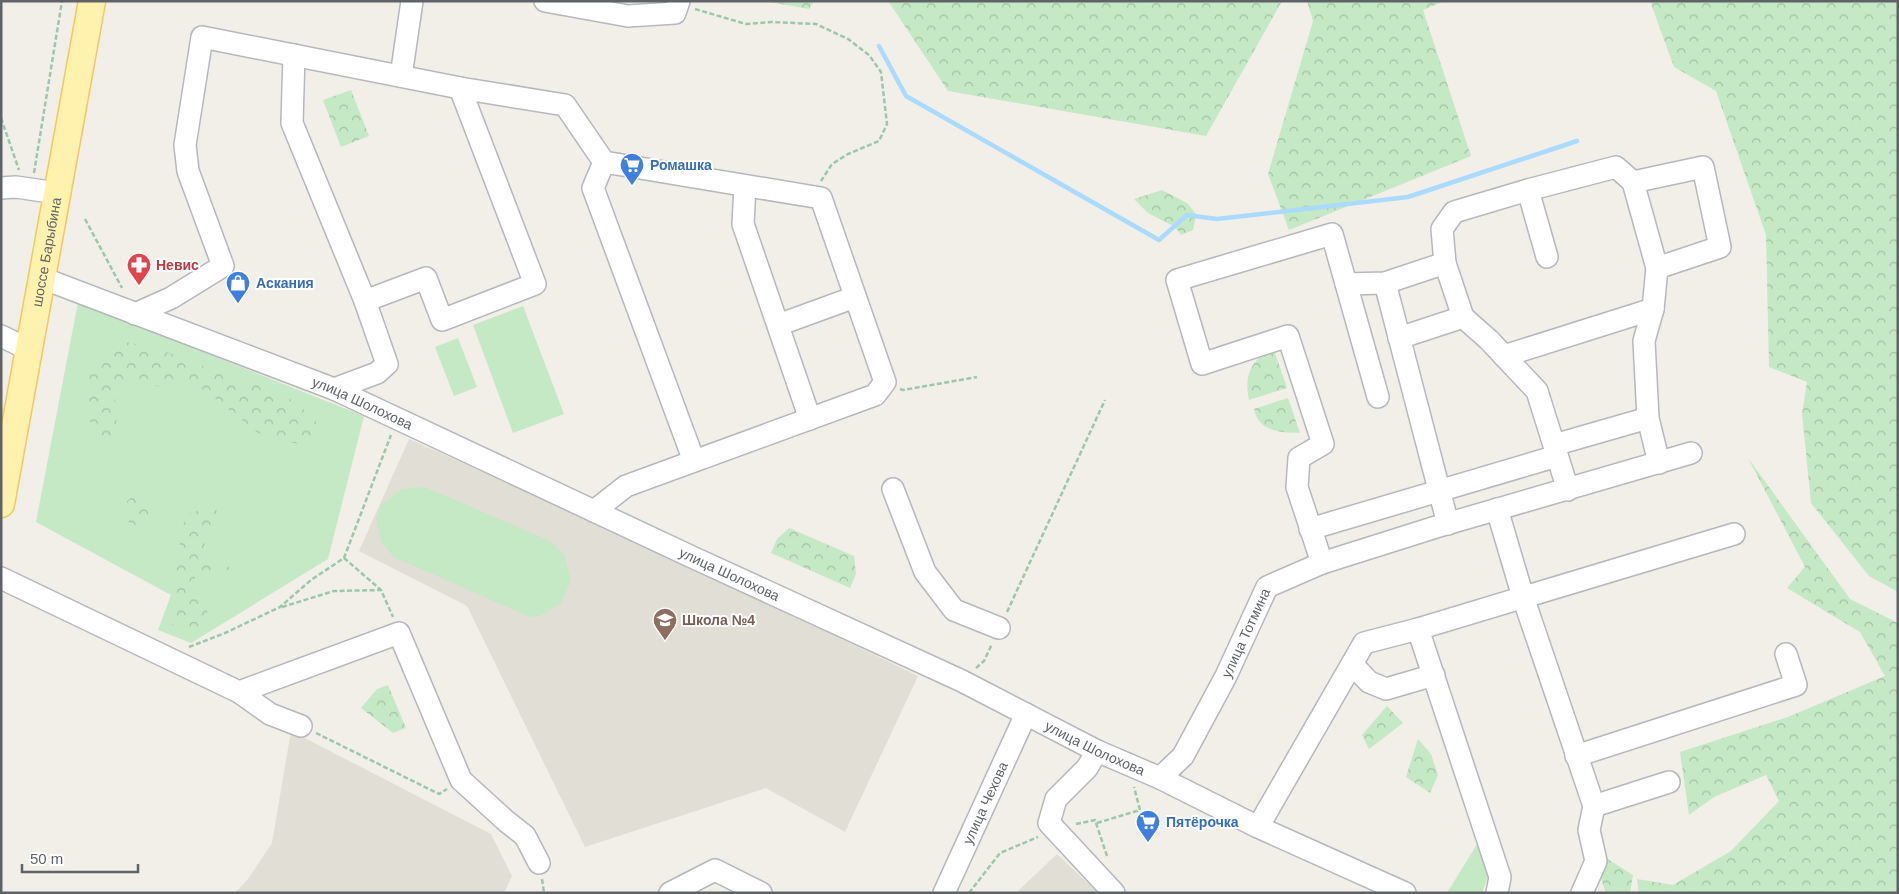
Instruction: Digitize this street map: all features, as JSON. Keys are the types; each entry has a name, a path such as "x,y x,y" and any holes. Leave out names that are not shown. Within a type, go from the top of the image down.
{"main road":[{"name":"шоссе Барыбина","path":"1,504 92,1"}],"street":[{"path":"401,76 412,1"},
{"path":"545,1 628,16 675,13 678,3"},
{"path":"135,314 171,298 223,266 188,171 185,145 202,37 460,88 565,105 604,162 821,198 885,382 875,395 626,486 594,510"},
{"path":"294,55 292,123 365,301 387,364 377,373 334,389"},
{"path":"365,301 426,278 442,320 535,284 460,88"},
{"path":"604,162 593,188 694,461"},
{"path":"1568,490 1536,391 1489,340 1463,317 1445,264 1442,229 1454,212 1616,167 1634,182 1657,268 1652,310 1644,341 1648,418 1659,463"},
{"path":"1634,182 1703,167 1720,247 1657,268"},
{"path":"745,186 743,224 810,419"},
{"path":"1,188 31,187 57,193"},
{"path":"1528,190 1547,258"},
{"path":"1322,563 1297,487 1299,458 1323,444 1288,336 1202,364 1177,280 1332,234 1378,398"},
{"path":"1346,284 1385,283 1445,264"},
{"name":"улица Шолохова","path":"42,278 334,389 962,681 1097,751 1160,778 1258,827 1405,893"},
{"path":"1385,283 1440,490 1442,526"},
{"path":"778,325 855,297"},
{"path":"1504,356 1652,310"},
{"path":"1399,338 1463,317"},
{"path":"1,336 30,350"},
{"path":"1310,529 1440,490 1648,418"},
{"name":"улица Тотмина","path":"1160,778 1183,756 1226,676 1267,587 1322,563 1497,509 1691,453"},
{"path":"893,490 925,572 954,610 999,628"},
{"path":"1497,509 1523,597 1594,806 1589,830 1596,861 1582,893"},
{"path":"1258,827 1364,643 1418,629 1734,534"},
{"path":"1,578 239,692 270,714 301,726"},
{"path":"1418,629 1500,877 1497,893"},
{"path":"239,692 398,633 461,780 525,836 539,863"},
{"path":"1576,756 1796,685 1786,654"},
{"path":"1353,665 1369,682 1386,689 1434,675"},
{"name":"улица Чехова","path":"944,893 1026,714"},
{"path":"1097,751 1087,768 1056,799 1049,822 1109,890 1114,893"},
{"path":"1594,806 1669,782"},
{"path":"670,893 715,870 761,893"}],"path":[{"path":"1,118 23,183 31,187 62,1"},
{"path":"678,3 746,24 772,22 816,24 848,40 869,55 881,72 887,124 879,141 848,154 832,164 810,197"},
{"path":"85,218 135,314"},
{"path":"885,382 903,390 977,376"},
{"path":"962,681 984,661 1105,400"},
{"path":"280,607 311,580 344,558 393,429"},
{"path":"344,558 381,590 398,633"},
{"path":"166,656 280,607 334,592 381,590"},
{"path":"301,726 439,794 461,780"},
{"path":"1096,824 1140,810 1132,782"},
{"path":"969,893 1000,853 1056,830 1095,820 1107,856"}],"shaded area":[{"name":"Школа №4","path":"409,439 625,534 918,676 845,832 766,788 585,847 467,606 359,551"},
{"path":"291,731 491,834 512,876 504,893 235,893 248,879 272,843"},
{"path":"1057,854 1098,893 1016,893"}],"green space":[{"path":"764,1 814,1 809,9"},
{"path":"888,1 1282,1 1206,136 948,91"},
{"path":"1307,1 1445,1 1423,10 1471,156 1289,230 1268,174 1313,21"},
{"path":"1650,1 1898,1 1898,592 1869,576 1811,503 1802,414 1807,382 1769,367 1766,235 1716,91 1674,67"},
{"path":"351,90 369,136 341,147 323,100"},
{"path":"1162,190 1187,203 1196,214 1193,230 1181,235 1175,227 1148,213 1134,199"},
{"path":"78,302 364,416 328,559 191,643 158,630 171,595 36,522"},
{"path":"523,306 564,414 513,433 473,325"},
{"path":"458,338 477,387 454,396 435,347"},
{"path":"118,340 161,350 235,378 270,387 293,401 315,418 318,433 298,444 258,433 195,384 179,382 161,387 138,381 124,381 115,399 117,427 111,447 89,420 87,399 90,371 109,347"},
{"path":"1274,350 1287,388 1249,400 1247,383 1254,363"},
{"path":"1288,398 1300,433 1271,429 1260,422 1256,416 1254,409"},
{"path":"1748,458 1850,599 1898,623 1898,893 1639,893 1637,879 1673,885 1731,851 1779,801 1766,775 1714,797 1689,815 1680,752 1788,717 1885,676 1860,632 1787,588 1805,567"},
{"path":"425,487 548,540 564,554 571,581 561,603 540,616 530,617 394,557 381,542 376,519 381,505 402,489"},
{"path":"137,493 151,496 152,517 142,529 124,520 127,501"},
{"path":"218,504 213,527 204,546 205,562 220,561 233,570 225,575 196,572 193,589 206,604 209,620 193,635 172,625 178,600 175,571 185,515"},
{"path":"789,528 854,556 856,574 850,588 771,553 777,539"},
{"path":"388,685 406,728 393,733 361,708 377,689"},
{"path":"1387,706 1403,723 1369,749 1362,735"},
{"path":"1418,739 1431,754 1438,775 1430,793 1406,777"},
{"path":"1479,841 1490,871 1482,893 1447,893"},
{"path":"1606,858 1633,875 1630,893 1606,893 1600,876"}],"waterway":[{"path":"879,46 906,96 1159,240 1187,215 1217,219 1408,197 1577,141"}],"place":[{"name":"Ромашка","path":"632,186"},
{"name":"Невис","path":"139,286"},
{"name":"Аскания","path":"238,304"},
{"name":"Школа №4","path":"665,641"},
{"name":"Пятёрочка","path":"1148,843"}]}
